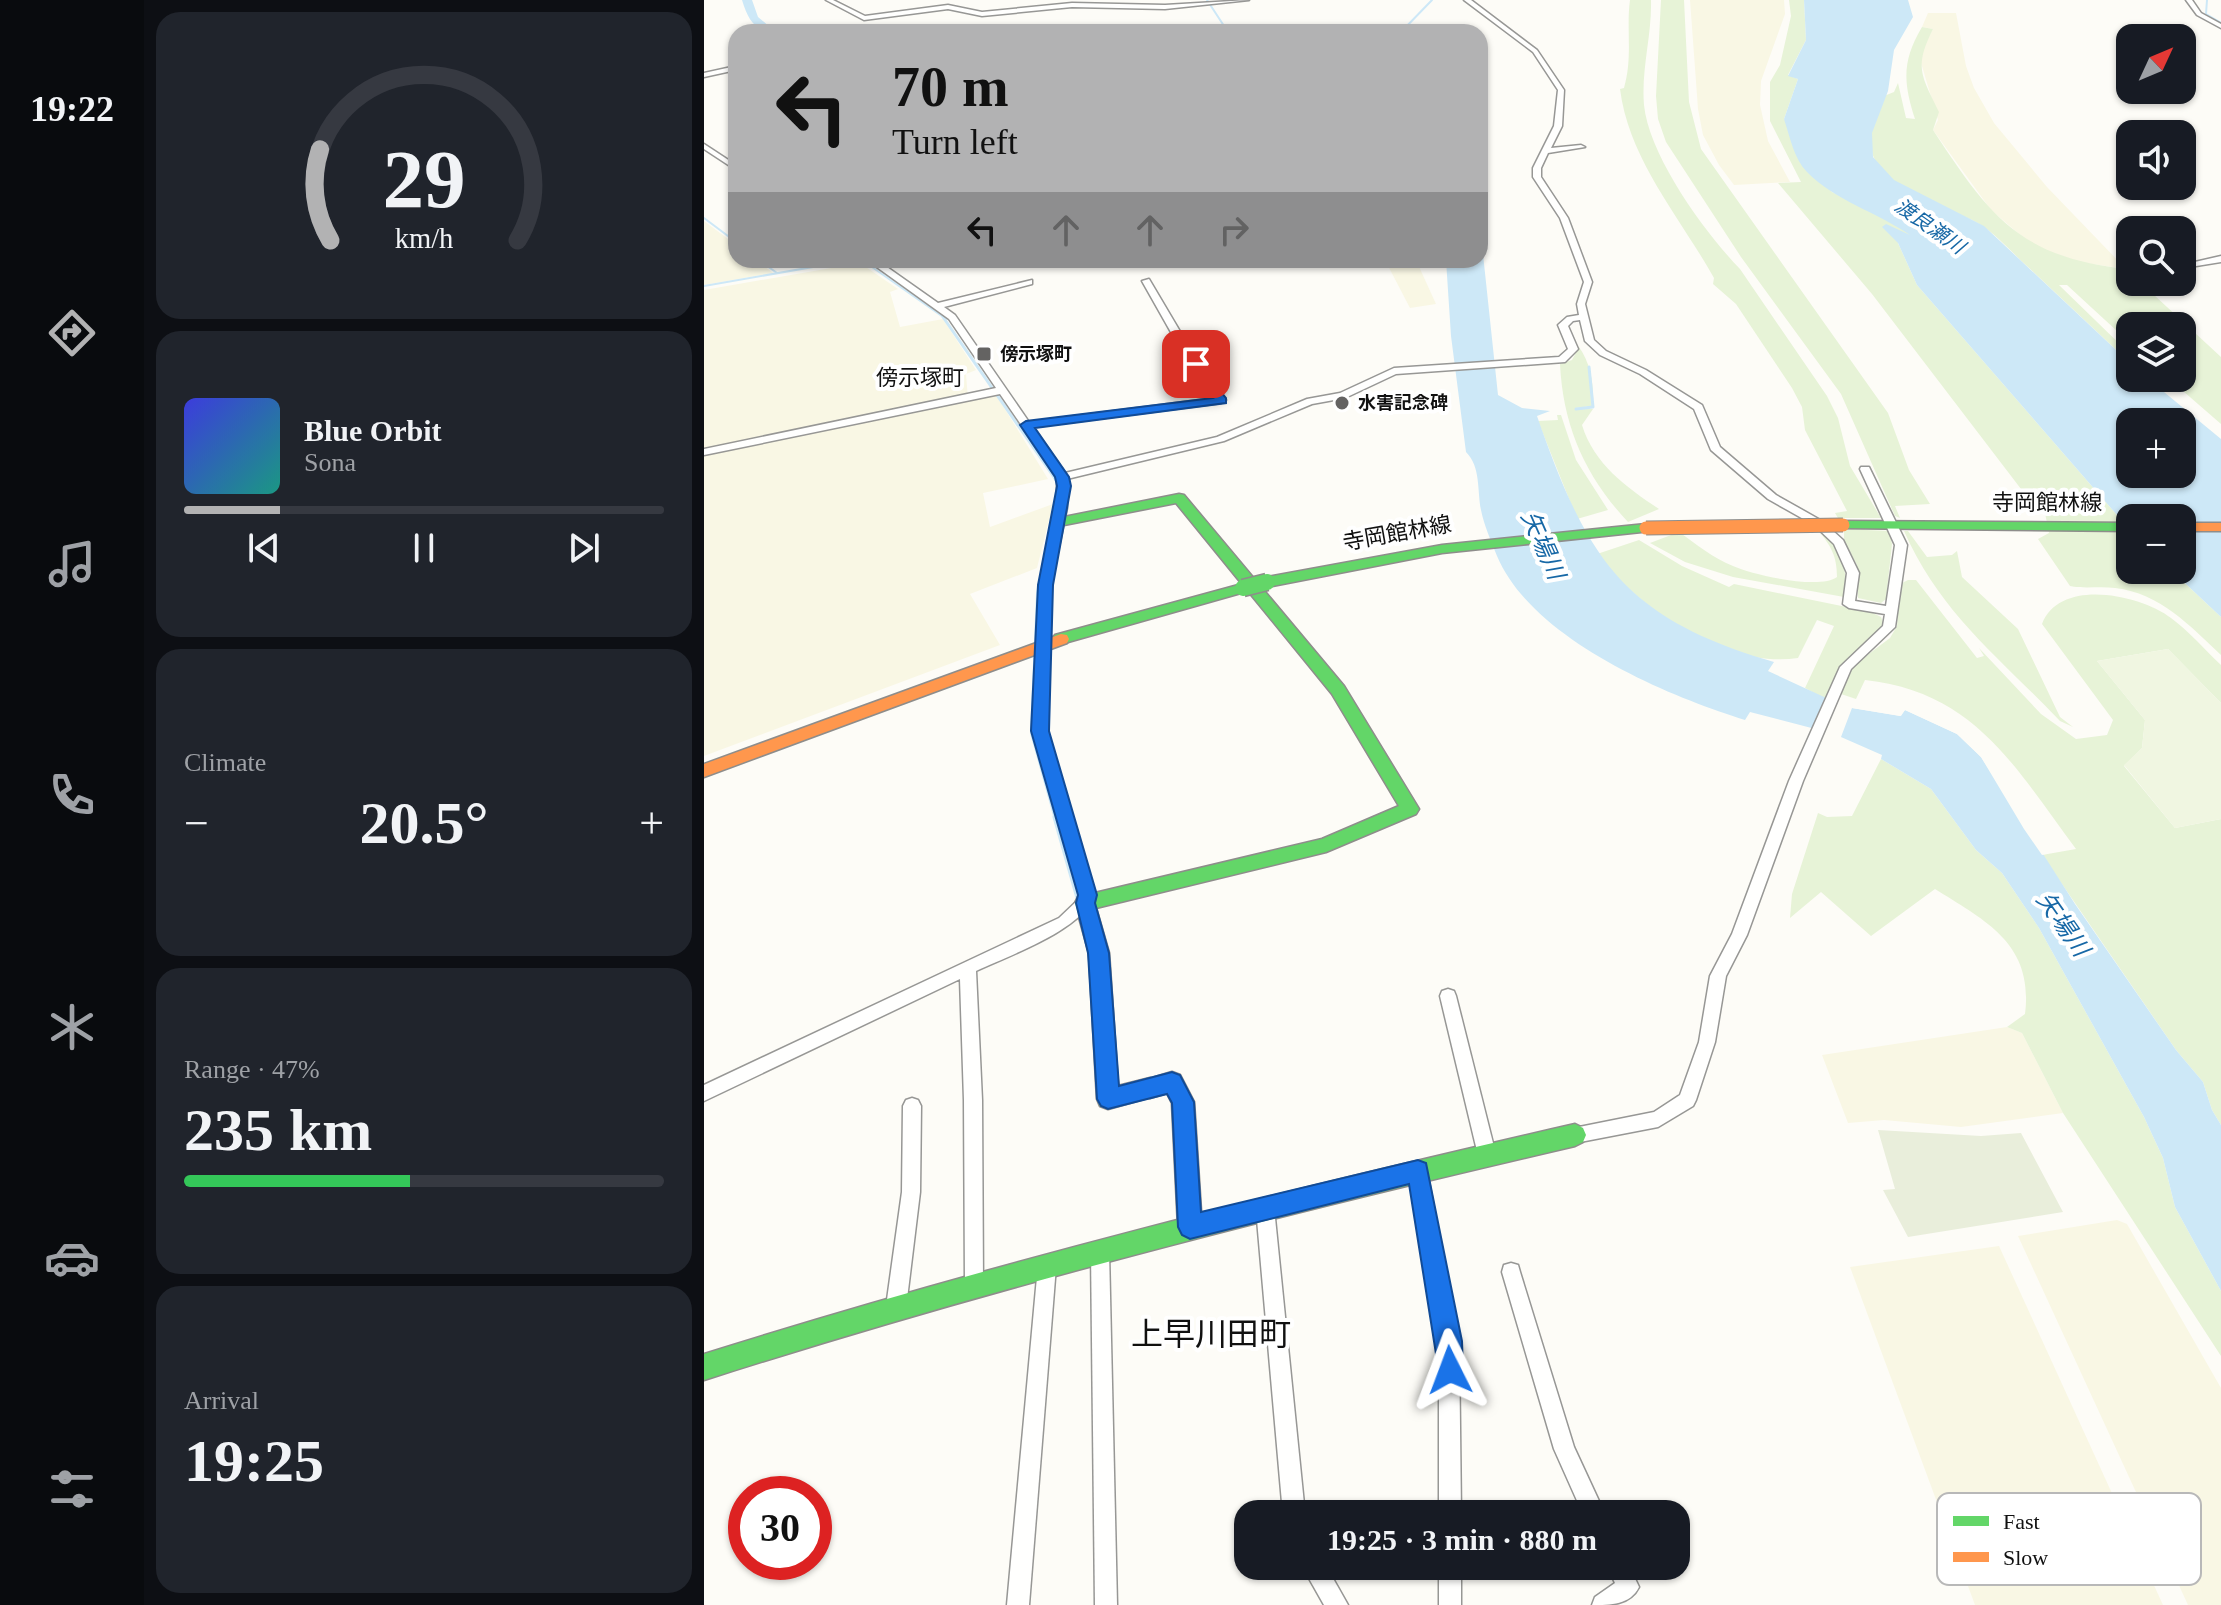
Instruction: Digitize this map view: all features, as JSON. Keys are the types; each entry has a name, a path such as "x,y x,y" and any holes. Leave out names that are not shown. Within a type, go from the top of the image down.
{"street":[{"path":"829,0 864,18 952,3 982,14 1072,5 1165,7 1246,0"},
{"path":"1467,0 1530,46 1557,83 1562,96 1553,138 1545,151 1537,177 1564,218 1588,282 1581,304 1590,341 1598,350 1643,372 1698,407 1715,448 1772,497 1818,523 1839,542 1853,573 1849,604 1890,611"},
{"path":"2189,0 2199,14 2221,26"},
{"path":"704,75 728,70"},
{"path":"1545,151 1581,147 1553,138"},
{"path":"704,146 728,162"},
{"path":"2196,263 2221,259"},
{"path":"704,1093 1064,922 1085,903 1088,895 1040,731 1045,585 1063,499 1062,477 952,317 883,268"},
{"path":"1026,425 1221,400 1186,350 1146,281"},
{"path":"938,306 1029,282"},
{"path":"1062,477 1220,439 1310,401 1342,396 1400,370 1548,363 1572,353 1563,325 1570,319 1583,317"},
{"path":"704,452 1003,390"},
{"path":"704,1367 809,1331 1190,1227 1487,1155 1658,1119 1687,1100 1707,1042 1718,976 1739,935 1796,781 1846,667 1889,627 1901,545 1896,525 1865,469"},
{"path":"1059,522 1179,498 1338,690 1410,809 1326,845 1085,903"},
{"name":"寺岡館林線","path":"704,771 1043,644 1267,582 1442,549 1646,528 1843,525 2116,527"},
{"path":"2196,527 2221,527"},
{"path":"1085,903 1099,953 1108,1099 1172,1082 1183,1102 1190,1227"},
{"path":"968,968 974,1286"},
{"path":"1448,996 1487,1155"},
{"path":"896,1307 911,1192 912,1106"},
{"path":"1418,1171 1449,1341 1450,1500"},
{"path":"1265,1208 1293,1500"},
{"path":"1100,1251 1106,1605"},
{"path":"1018,1605 1047,1266"},
{"path":"1511,1272 1564,1449 1588,1500"},
{"path":"1322,1580 1337,1605"},
{"path":"1445,1601 1448,1580"},
{"path":"1603,1605 1628,1587 1625,1580"}],"shaded area":[{"path":"1690,0 1784,0 1785,14 1761,81 1760,105 1768,141 1790,182 1734,185 1719,165 1703,135 1698,109"},
{"path":"1928,13 1956,13 1966,66 1974,88 1994,123 2047,187 2116,259 2116,268 2072,261 2050,254 2032,245 1991,210 1933,130 1938,120 1919,56 1933,29 1922,27"},
{"path":"704,221 728,239 728,268 766,268 773,273 704,285"},
{"path":"831,268 867,268 898,289 890,292 900,327 943,319 976,370 966,374 968,399 995,393 1048,479 983,493 990,527 1053,504 1037,568 970,594 1000,645 704,756 704,290"},
{"path":"1389,268 1420,268 1436,304 1410,308"},
{"path":"2007,1027 2022,1033 2063,1113 1961,1127 1884,1120 1848,1123 1822,1055"},
{"path":"2117,1220 2127,1224 2221,1388 2221,1605 2188,1605 2179,1585 2201,1585 2201,1493 2136,1493 2018,1236"},
{"path":"1999,1246 2112,1493 1937,1493 1937,1502 1850,1267"},
{"path":"1968,1585 2154,1585 2163,1605 1975,1605"}],"green space":[{"path":"1630,0 1651,0 1644,105 1648,125 1667,170 1827,396 1838,418 1850,466 1881,518 1838,518 1835,513 1847,511 1805,430 1802,407 1792,388 1736,304 1713,284 1714,278 1645,164 1625,115 1620,89 1624,88 1628,65"},
{"path":"1661,0 1684,0 1689,102 1701,149 1888,413 1909,470 1930,504 1895,506 1900,518 1895,516 1841,394 1741,257 1666,142 1658,119 1656,96"},
{"path":"1789,0 1804,0 1806,40 1788,75 1798,79 1784,119 1832,192 1883,216 1917,239 1898,243 1917,285 2116,514 2116,584 2186,584 2221,617 2221,655 2173,612 2146,596 2115,588 2070,586 2038,539 2049,533 2045,513 2056,505 2045,488 2021,489 1872,294 1778,183 1801,182 1770,121 1770,82 1780,65 1791,16"},
{"path":"1922,27 1933,29 1923,53 1922,71 1939,112 1933,130 1991,209 2033,243 2059,254 2116,267 2116,296 2155,296 2172,312 2116,312 2116,330 2067,285 2059,285 2116,340 2116,350 1987,229 1905,189 1883,171 1872,153 1871,136 1875,119 1884,96 1894,92 1898,83 1906,118 1915,119 1906,72 1915,39"},
{"path":"2196,334 2221,357 2221,424 2184,392 2196,392"},
{"path":"1579,347 1589,368 1593,390 1593,406 1575,408 1593,409 1582,425 1587,439 1613,473 1659,509 1628,522 1588,468 1571,429 1560,364 1572,360"},
{"path":"1557,415 1561,415 1576,460 1608,510 1577,519 1538,421 1558,420"},
{"path":"1844,529 1889,531 1892,544 1886,599 1881,603 1858,598 1857,565 1844,540"},
{"path":"1818,530 1833,543 1842,559 1844,597 1733,577 1685,562 1650,543 1679,532 1719,559 1743,570 1786,580 1828,581 1837,577 1836,563"},
{"path":"1904,531 1908,531 1927,557 1952,555 1957,551 1962,577 2018,629 2060,717 2073,727 2060,721 1953,611"},
{"path":"1639,540 1682,566 1729,587 1734,584 1871,612 1881,617 1884,625 1843,664 1825,699 1805,688 1834,626 1817,620 1798,658 1770,659 1742,654 1714,644 1660,614 1615,575 1597,554"},
{"path":"1916,580 1977,658 1984,656 1979,648 2041,714 2076,739 2107,735 2113,720 2042,624 2051,609 2066,600 2083,595 2122,597 2158,610 2178,623 2221,665 2221,703 2168,649 2097,661 2145,720 2142,748 2124,766 2175,828 2221,819 2221,1125 2212,1110 2203,1082 2176,1050 2042,855 2076,849 1990,739 1936,700 1903,687 1865,680 1856,699 1838,693 1854,665 1890,638 1897,626 1900,584"},
{"path":"2168,649 2221,703 2221,819 2175,828 2124,765 2142,748 2145,720 2097,661"},
{"path":"1881,759 1931,789 1976,850 2002,873 2039,928 2144,1117 2163,1158 2175,1207 2221,1291 2221,1356 2063,1113 2022,1033 2007,1027 2025,1014 2026,990 2022,969 2002,937 1972,912 1935,889 1871,936 1821,892 1790,918 1792,894 1818,813 1827,817 1852,816"},
{"path":"1878,1130 1981,1136 2021,1133 2063,1212 1908,1237 1883,1190 1895,1189"}],"water":[{"name":"渡良瀬川","path":"1804,0 1908,0 1913,17 1894,50 1888,91 1872,133 1873,157 1894,180 1984,226 2116,350 2116,392 2164,392 2183,408 2116,408 2116,488 2196,488 2196,418 2221,439 2221,617 2186,584 2196,584 2196,504 2116,504 2116,514 1917,285 1898,243 1882,227 1886,224 1910,235 1830,191 1803,167 1784,119 1798,79 1788,76 1806,40"},
{"path":"1447,268 1484,268 1498,395 1522,408 1550,411 1537,416 1574,509 1594,545 1618,576 1646,603 1680,625 1723,645 1774,662 1768,671 1835,702 1823,731 1750,712 1745,720 1677,696 1604,660 1539,613 1514,586 1488,533 1481,510 1476,472 1466,452 1451,336"},
{"path":"1852,708 1900,716 1905,710 1957,734 1981,757 2075,904 2176,1050 2203,1082 2212,1110 2221,1125 2221,1291 2175,1207 2163,1158 2144,1117 2039,928 2002,873 1976,850 1931,789 1881,759 1882,755 1841,737"}],"pier":[{"path":"1854,704 1899,711 1906,706 1959,731 1984,755 2046,854 2042,855 2024,829 1981,757 1957,734 1905,710 1901,716 1852,708"}],"waterway":[{"name":"矢場川","path":"747,0 753,18 760,24"},
{"path":"1207,0 1223,24"},
{"path":"1409,24 1432,0"},
{"path":"2207,0 2206,14 2221,23"},
{"path":"704,218 728,236"},
{"path":"770,268 777,273"},
{"path":"704,286 807,268"},
{"path":"873,268 946,319"},
{"path":"943,317 1058,483"},
{"path":"1576,409 1593,407 1589,367"},
{"path":"1050,541 1058,504"},
{"path":"1050,539 1038,593 1032,733 1056,819"},
{"path":"1055,817 1078,898"}],"traffic: fast":[{"path":"1059,522 1179,498 1338,690 1410,809 1326,845 1085,903 1099,953 1108,1099 1150,1088"},
{"path":"1843,525 2116,527"},
{"path":"1267,582 1442,549 1646,528"},
{"path":"1243,588 1267,582"},
{"path":"1061,639 1243,588"},
{"path":"704,1367 919,1301 1136,1241 1575,1135"}],"traffic: slow":[{"path":"1646,528 1843,525"},
{"path":"2196,527 2221,527"},
{"path":"704,771 1061,639"},
{"path":"1150,1088 1172,1082 1183,1102 1190,1227"}],"place":[{"name":"傍示塚町","path":"984,354"},
{"name":"水害記念碑","path":"1342,403"}],"district":[{"name":"傍示塚町","path":"920,377"},
{"name":"上早川田町","path":"1211,1334"}],"route":[{"path":"1196,364 1221,400 1026,425 1062,477 1064,486 1045,585 1040,731 1088,895 1085,903 1099,953 1108,1099 1172,1082 1183,1102 1190,1227 1418,1171 1449,1341 1450,1370"}]}
